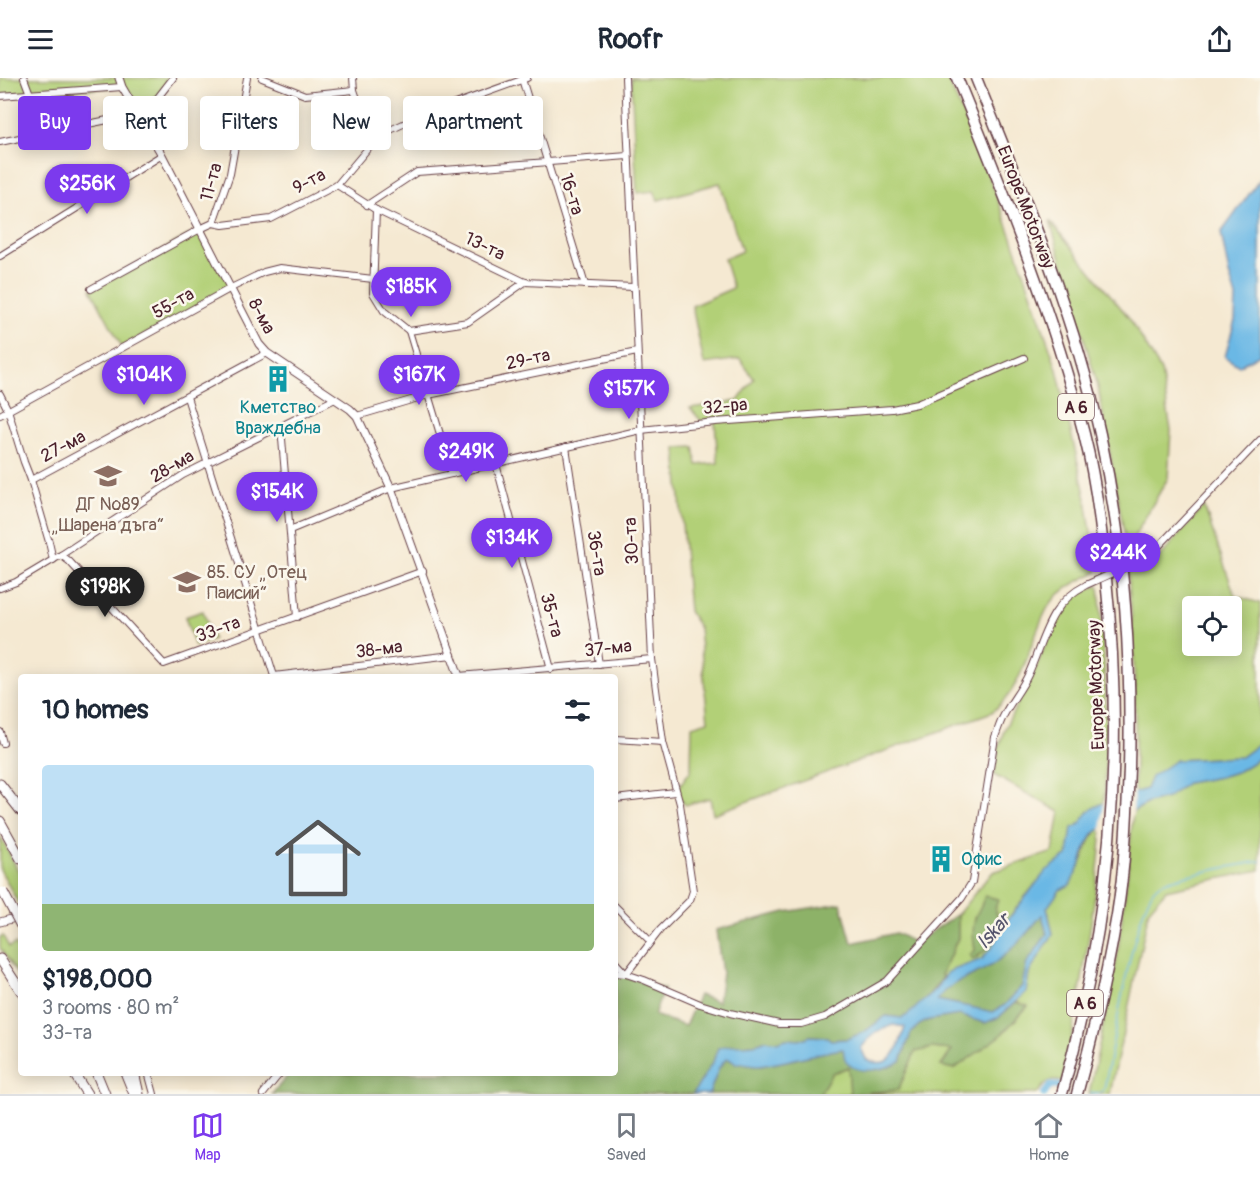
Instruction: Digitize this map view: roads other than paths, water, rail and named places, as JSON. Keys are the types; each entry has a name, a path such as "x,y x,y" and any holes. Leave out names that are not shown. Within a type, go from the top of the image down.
{"highway":[{"name":"Europe Motorway","path":"957,78 1022,238 1061,353 1085,437 1102,535 1111,623 1115,754 1110,842 1102,911 1084,1009 1062,1094"},
{"name":"Europe Motorway","path":"976,78 1033,221 1075,340 1100,434 1119,537 1131,688 1124,856 1117,913 1098,1012 1077,1094"}],"main road":[{"path":"0,784 18,807"},
{"path":"0,821 18,854"},
{"path":"2,890 18,920"},
{"path":"0,959 18,986"},
{"path":"76,1076 87,1094"},
{"path":"98,1076 105,1094"},
{"path":"127,1076 134,1094"},
{"path":"135,1076 139,1094"}],"street":[{"path":"24,78 30,94"},
{"name":"8-ма","path":"119,78 127,96"},
{"path":"159,96 173,78"},
{"name":"11-та","path":"213,223 230,174 247,78"},
{"path":"262,78 305,95 354,90"},
{"path":"353,78 356,96"},
{"name":"30-та","path":"625,78 652,658 663,742 680,804 693,891 690,900 650,941 626,974"},
{"path":"391,130 416,118 523,79"},
{"name":"16-та","path":"523,79 585,285"},
{"path":"0,96 122,87"},
{"path":"0,142 103,121"},
{"name":"8-ма","path":"159,150 259,344 267,353 357,416 391,488 458,674"},
{"name":"9-та","path":"91,289 213,223 223,225 271,219 337,185 366,150"},
{"path":"0,256 162,155"},
{"path":"368,205 417,171 628,156"},
{"name":"13-та","path":"337,185 376,210 525,282 633,287"},
{"path":"373,293 376,210"},
{"name":"55-та","path":"0,415 264,272 280,268 373,279"},
{"path":"365,278 384,311 409,331 452,474"},
{"path":"409,331 468,322 525,282"},
{"name":"29-та","path":"357,416 428,395 637,352"},
{"name":"27-ма","path":"32,480 267,353"},
{"name":"32-ра","path":"290,530 391,488 641,430 709,422 892,409 917,404 1024,358"},
{"path":"0,394 8,410 32,480 50,542 52,560"},
{"path":"186,397 273,674"},
{"name":"28-ма","path":"0,588 16,582 61,555 160,489 206,463 335,399"},
{"path":"281,427 297,617"},
{"path":"618,973 626,974 700,1004 779,1024 801,1024 825,1017 887,981 962,898 972,882 995,737 1004,715 1028,675 1052,617 1062,602 1074,591 1139,561 1157,548 1260,440"},
{"name":"36-та","path":"566,447 599,664"},
{"name":"35-та","path":"496,464 551,669"},
{"name":"33-та","path":"61,555 164,664 423,572"},
{"name":"38-ма","path":"291,674 452,655"},
{"name":"37-ма","path":"485,674 652,658"},
{"path":"0,732 3,743"},
{"path":"618,740 663,742"},
{"path":"618,799 675,792"},
{"path":"618,909 650,941"},
{"path":"0,921 18,918"},
{"path":"618,965 626,974"},
{"path":"149,1076 154,1094"},
{"path":"263,1094 278,1076"}],"water":[{"path":"1260,179 1260,354 1239,366 1225,357 1235,320 1236,297 1221,233"},
{"path":"1260,743 1260,758 1239,771 1187,783 1167,798 1148,803 1094,833 1070,885 1060,890 1047,908 1053,934 1029,973 1026,992 999,1017 985,1023 959,1015 929,1020 919,1025 911,1033 901,1061 880,1069 863,1070 850,1065 845,1059 843,1049 760,1066 737,1064 727,1058 719,1068 709,1094 693,1094 713,1062 718,1048 755,1044 766,1040 778,1042 786,1039 799,1040 810,1036 827,1037 831,1040 847,1039 864,1032 886,1016 902,1018 908,1015 937,988 948,972 982,959 992,947 1005,923 1046,871 1068,855 1072,828 1079,824 1092,809 1111,800 1146,789 1151,777 1176,760 1241,757","holes":["1042,915 1047,934 1027,963 1022,986 1005,1005 993,1012 937,1000 950,987 1003,957","893,1025 905,1027 893,1055 882,1062 866,1059 861,1048 864,1044 879,1031"]}],"waterway":[{"path":"1091,1093 1098,1094 1104,1090 1132,949 1140,920 1157,886 1176,878 1260,861"},
{"path":"1044,1094 1050,1086 1058,1086"}],"place":[{"name":"Кметство Враждебна","path":"278,379"},
{"name":"ДГ №89 „Шарена дъга“","path":"108,476"},
{"name":"85. СУ „Отец Паисий“","path":"187,582"},
{"name":"Офис","path":"941,859"}],"water label":[{"name":"Iskar","path":"993,931"}]}
